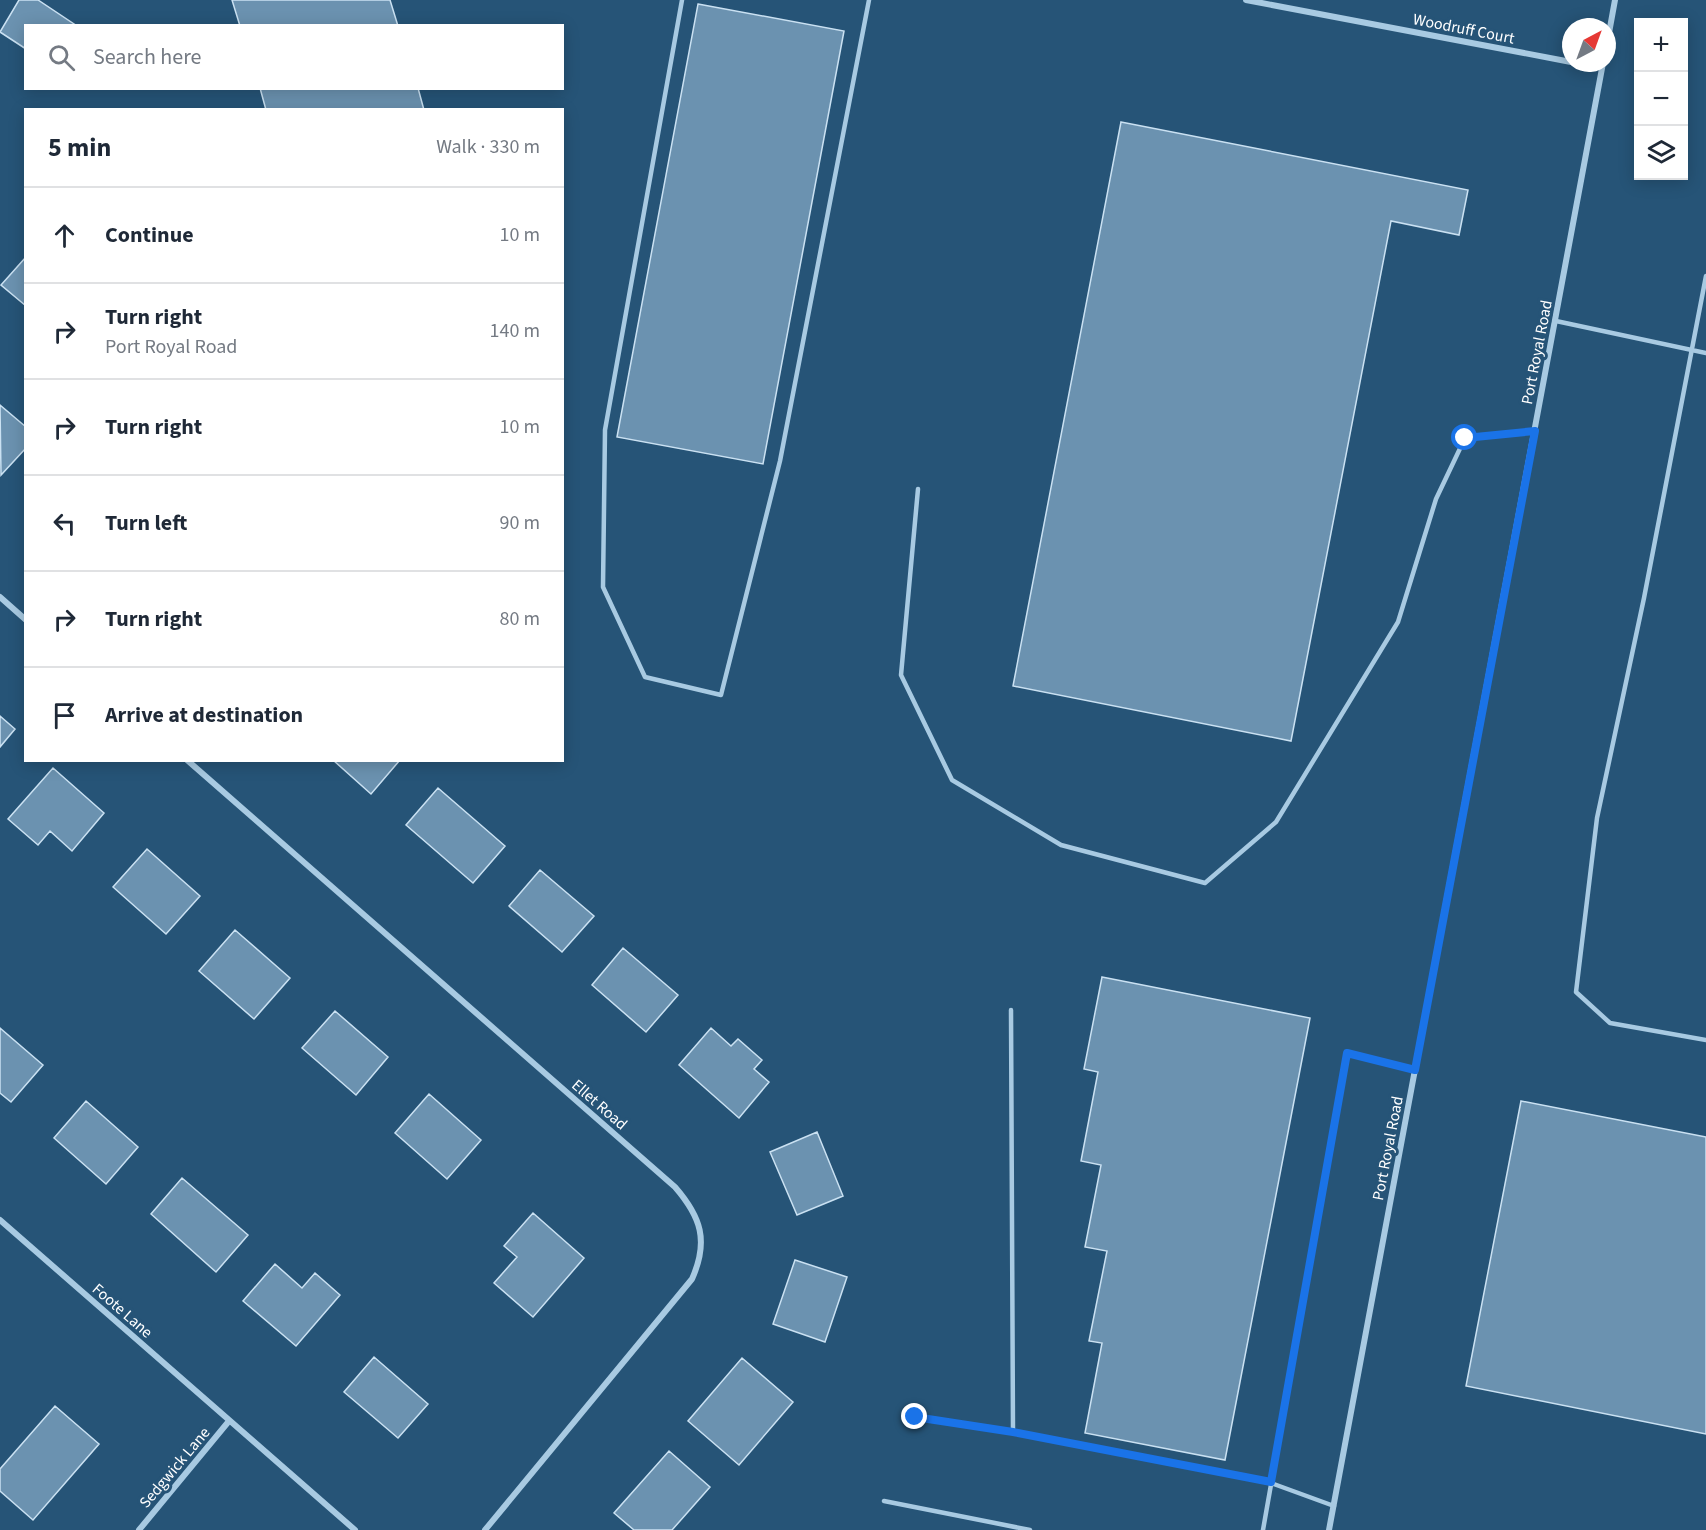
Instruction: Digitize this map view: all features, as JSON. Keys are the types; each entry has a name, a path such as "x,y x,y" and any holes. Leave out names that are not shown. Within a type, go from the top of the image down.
{"street":[{"name":"Woodruff Court","path":"1246,0 1562,60"},
{"path":"1612,18 1615,0"},
{"name":"Port Royal Road","path":"1329,1530 1602,72"},
{"path":"0,597 24,618"},
{"name":"Ellet Road","path":"189,762 675,1187 690,1205 699,1221 702,1237 699,1264 692,1279 485,1530"},
{"name":"Foote Lane","path":"0,1220 229,1421"},
{"path":"229,1421 355,1530"},
{"name":"Sedgwick Lane","path":"139,1530 229,1421"}],"lane":[{"path":"682,0 605,430 603,587 645,676 721,695 780,461 869,0"},
{"path":"1706,276 1644,598 1597,818 1576,992 1610,1023 1706,1040"},
{"path":"1556,321 1706,353"},
{"path":"918,489 901,675 952,780 1060,845 1205,883 1276,822 1398,622 1436,499 1465,438 1535,431"},
{"path":"1011,1010 1013,1432"},
{"path":"1263,1530 1347,1053 1415,1070"},
{"path":"915,1417 1013,1432 1271,1482 1334,1506"},
{"path":"884,1501 1030,1530"}],"building":[{"path":"19,0 38,0 74,24 24,24 24,48 0,32"},
{"path":"232,0 390,0 397,24 239,24"},
{"path":"698,4 844,31 763,464 617,437"},
{"path":"261,90 419,90 423,108 265,108"},
{"path":"1121,122 1468,190 1459,235 1391,221 1291,741 1013,686"},
{"path":"24,259 24,304 1,285"},
{"path":"0,405 24,425 24,450 1,475"},
{"path":"0,716 15,729 0,747"},
{"path":"335,762 398,762 371,794"},
{"path":"53,768 104,813 72,851 50,831 38,845 8,819"},
{"path":"438,788 505,846 473,883 406,825"},
{"path":"147,849 200,896 166,934 113,887"},
{"path":"540,870 594,916 562,952 509,906"},
{"path":"235,930 290,978 254,1019 199,971"},
{"path":"623,948 678,995 646,1032 592,985"},
{"path":"1102,977 1310,1018 1225,1460 1085,1433 1102,1343 1089,1341 1107,1251 1085,1247 1101,1165 1081,1161 1098,1072 1084,1069"},
{"path":"335,1011 388,1057 356,1095 302,1048"},
{"path":"0,1028 43,1065 11,1102 0,1093"},
{"path":"711,1028 731,1046 738,1039 762,1060 754,1069 769,1082 739,1118 679,1065"},
{"path":"429,1094 481,1140 447,1179 395,1133"},
{"path":"86,1101 138,1147 106,1184 54,1138"},
{"path":"1521,1101 1706,1137 1706,1434 1466,1386"},
{"path":"817,1132 843,1196 797,1215 770,1152"},
{"path":"182,1178 248,1235 216,1272 151,1214"},
{"path":"533,1213 584,1258 533,1317 494,1283 517,1257 504,1246"},
{"path":"795,1260 847,1277 825,1342 773,1324"},
{"path":"275,1264 302,1288 315,1273 340,1295 296,1346 243,1301"},
{"path":"374,1357 428,1404 398,1438 344,1392"},
{"path":"742,1358 793,1402 739,1465 688,1421"},
{"path":"55,1406 99,1444 33,1520 0,1491 0,1469"},
{"path":"669,1451 710,1487 672,1530 634,1530 614,1513"}],"route":[{"path":"915,1417 1013,1432 1271,1482 1347,1053 1415,1070 1535,431 1465,438"}]}
